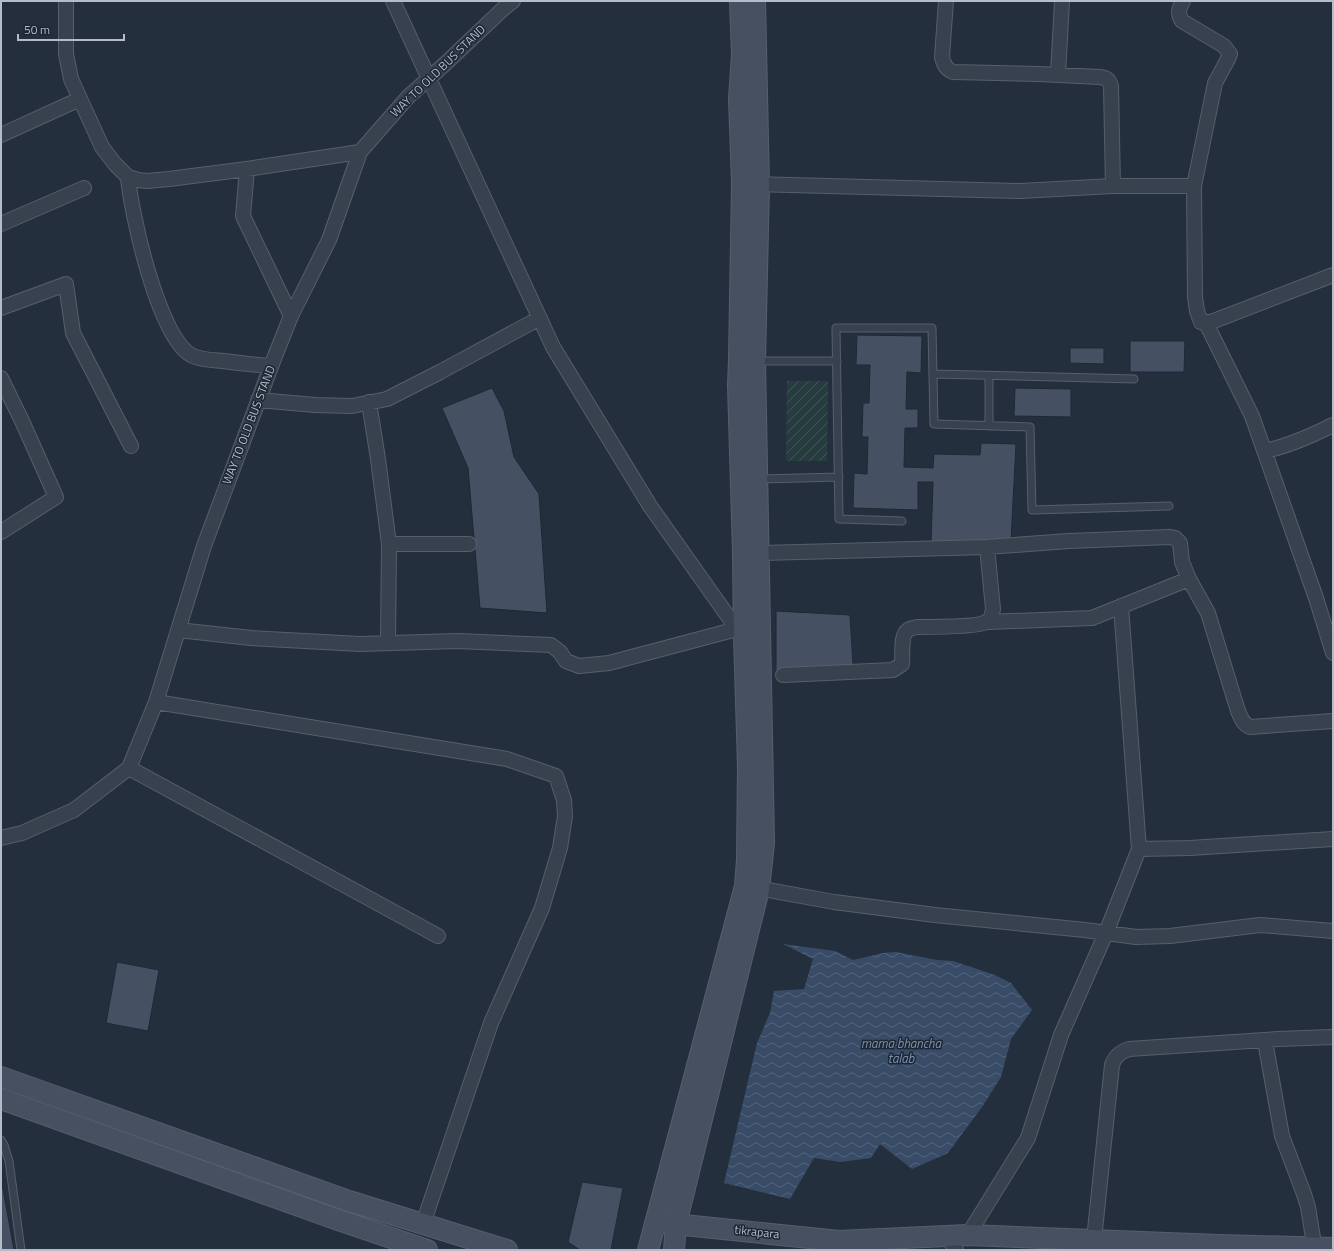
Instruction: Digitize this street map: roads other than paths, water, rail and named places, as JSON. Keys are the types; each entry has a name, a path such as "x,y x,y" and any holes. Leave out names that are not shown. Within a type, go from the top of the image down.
{"main road":[{"path":"740,1 742,55 740,98 751,184"},
{"path":"648,1250 764,843 757,479 747,360 755,1"},
{"path":"674,1250 676,1224 752,887 747,860 748,767 741,632 743,553 738,385 747,360"},
{"path":"1,1077 342,1198 507,1250"},
{"path":"1,1099 338,1220 427,1250"},
{"name":"tikrapara","path":"656,1222 839,1241 858,1240 951,1243 968,1235 1321,1248"}],"street":[{"path":"66,1 66,54 71,78 102,147 115,164 128,177 138,180 154,180 247,169 360,152"},
{"path":"178,630 251,638 360,644 456,641 551,645 560,652 566,662 579,666 608,663 741,632 650,506 553,347 393,1"},
{"name":"WAY TO OLD BUS STAND","path":"129,768 156,702 204,546 258,400 291,316 329,240 360,152 408,96 513,1"},
{"path":"946,1 942,57 948,70 953,72 1058,74 1100,77 1106,78 1110,81 1112,86 1113,186"},
{"path":"1058,74 1062,1"},
{"path":"1183,1 1178,11 1182,21 1224,46 1230,54 1215,83 1194,186 1195,297 1198,317 1201,322 1212,322 1333,275"},
{"path":"1,135 80,99"},
{"path":"247,169 243,216 291,316"},
{"path":"128,177 134,218 158,302 163,316 178,342 185,351 193,356 204,359 271,366"},
{"path":"751,184 1020,191 1113,186 1194,186"},
{"path":"1,224 84,188"},
{"path":"1,308 66,284 73,333 131,446"},
{"path":"258,400 352,406 387,399 540,318"},
{"path":"1206,323 1252,416 1316,598 1333,653"},
{"path":"1,378 56,497 1,532"},
{"path":"369,402 389,544 388,643"},
{"path":"1264,451 1291,444 1333,425"},
{"path":"759,553 987,547 1069,541 1175,538 1180,544 1182,562 1188,579 1208,613 1238,710 1245,725 1250,728 1333,721"},
{"path":"389,544 469,544"},
{"path":"987,547 992,609 992,617 988,622"},
{"path":"783,675 854,673 893,670 902,664 904,633 909,629 918,627 973,625 988,622 1092,618 1188,579"},
{"path":"968,1235 1028,1138 1061,1035 1106,933 1139,849 1121,606"},
{"path":"156,702 507,759 556,776 564,800 565,816 560,848 542,908 491,1023 423,1224"},
{"path":"1,838 22,833 74,810 129,768 438,936"},
{"path":"1139,849 1190,848 1333,839"},
{"path":"752,887 834,902 1106,933 1136,938 1260,925 1333,931"},
{"path":"1094,1240 1112,1065 1114,1058 1120,1052 1129,1049 1333,1037"},
{"path":"1264,1041 1282,1136 1304,1194 1321,1248"}],"lane":[{"path":"902,521 839,519 836,328 932,328 934,424 1030,427 1032,510 1169,506"},
{"path":"747,360 837,361"},
{"path":"933,374 1134,379"},
{"path":"989,376 989,426"},
{"path":"757,479 839,477"},
{"path":"1,1140 9,1161 21,1250"}],"water":[{"name":"mama bhancha talab","path":"783,944 835,951 853,960 883,953 896,952 937,960 953,961 995,975 1011,983 1032,1010 1011,1039 1001,1077 982,1107 948,1153 912,1169 880,1144 871,1158 840,1162 814,1158 790,1199 724,1183 757,1043 770,1013 774,991 804,989 813,959"}]}
